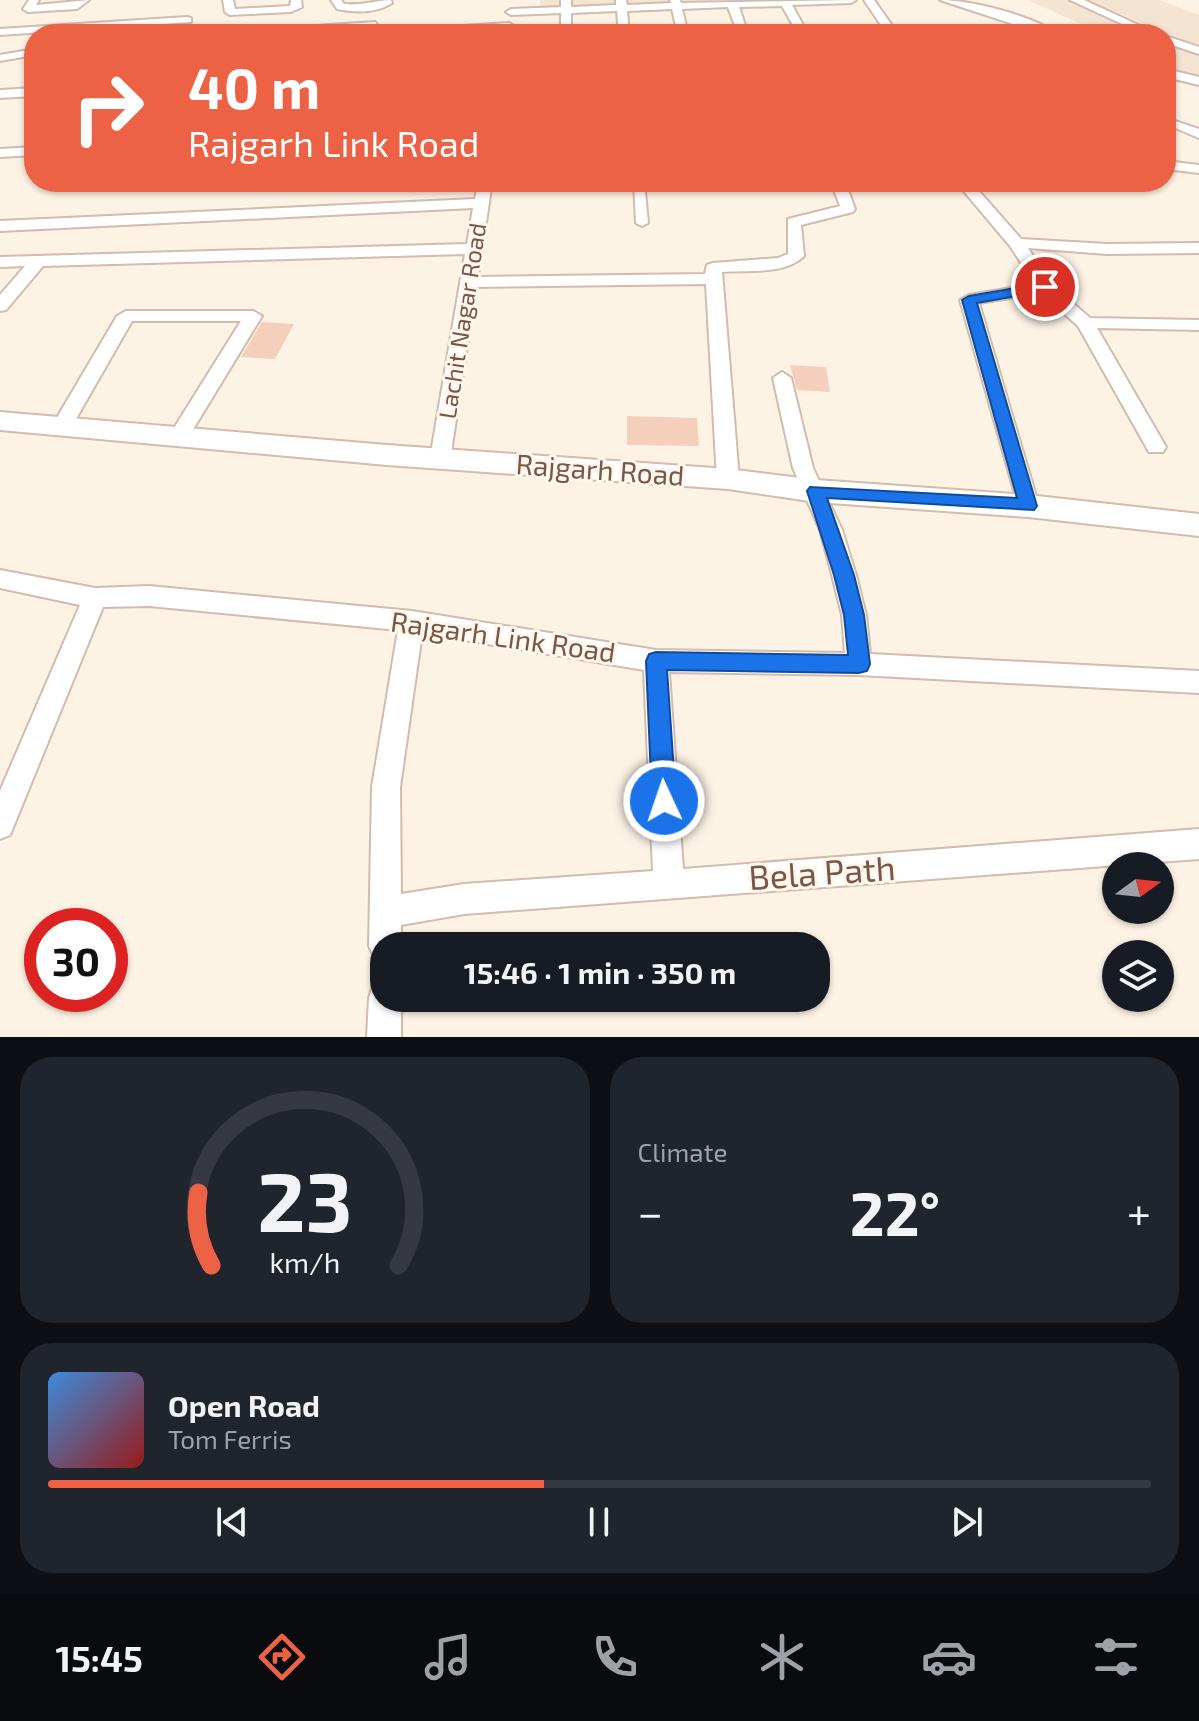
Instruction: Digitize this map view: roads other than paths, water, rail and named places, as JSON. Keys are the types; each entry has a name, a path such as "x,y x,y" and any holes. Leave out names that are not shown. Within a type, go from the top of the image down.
{"main road":[{"name":"Rajgarh Road","path":"0,421 440,459 728,479 816,491 1028,506 1199,525"}],"street":[{"path":"34,0 28,9 77,6 84,0"},
{"path":"249,0 228,1 230,12 291,9 297,7 296,0"},
{"path":"336,0 341,7 350,8 378,7 387,3 386,0"},
{"path":"512,6 851,0"},
{"path":"869,0 886,24"},
{"path":"945,0 1027,24"},
{"path":"1075,0 1130,24"},
{"path":"785,1 798,24"},
{"path":"732,2 740,24"},
{"path":"675,3 680,24"},
{"path":"621,4 623,24"},
{"path":"88,24 188,15 186,24"},
{"path":"0,32 24,30"},
{"path":"1176,43 1198,51"},
{"path":"1176,58 1198,51"},
{"path":"0,58 24,54"},
{"path":"1176,79 1199,81"},
{"path":"0,94 24,93"},
{"path":"1176,124 1199,134"},
{"path":"0,153 24,152"},
{"path":"1176,166 1199,169"},
{"name":"Lachit Nagar Road","path":"440,459 484,192"},
{"path":"640,192 642,223"},
{"path":"728,479 713,268 781,263 796,256 793,222 848,209 842,192"},
{"path":"972,192 1016,243 1045,287 1085,323 1156,447"},
{"path":"0,226 482,203"},
{"path":"1016,243 1107,249 1199,248"},
{"path":"0,262 474,249"},
{"path":"0,306 39,260"},
{"path":"469,282 713,279"},
{"path":"1028,506 969,300 1045,287"},
{"path":"62,426 126,316 253,316 179,436"},
{"path":"1085,323 1199,325"},
{"path":"782,378 803,468 816,491 844,575 854,615 859,664"},
{"name":"Rajgarh Link Road","path":"0,579 95,598 149,596 412,621 656,661 859,664 1199,682"},
{"path":"0,825 95,598"},
{"path":"385,932 386,787 412,621"},
{"path":"656,661 669,885"},
{"name":"Bela Path","path":"385,912 464,899 1199,844"},
{"path":"384,1037 385,1012"}]}
